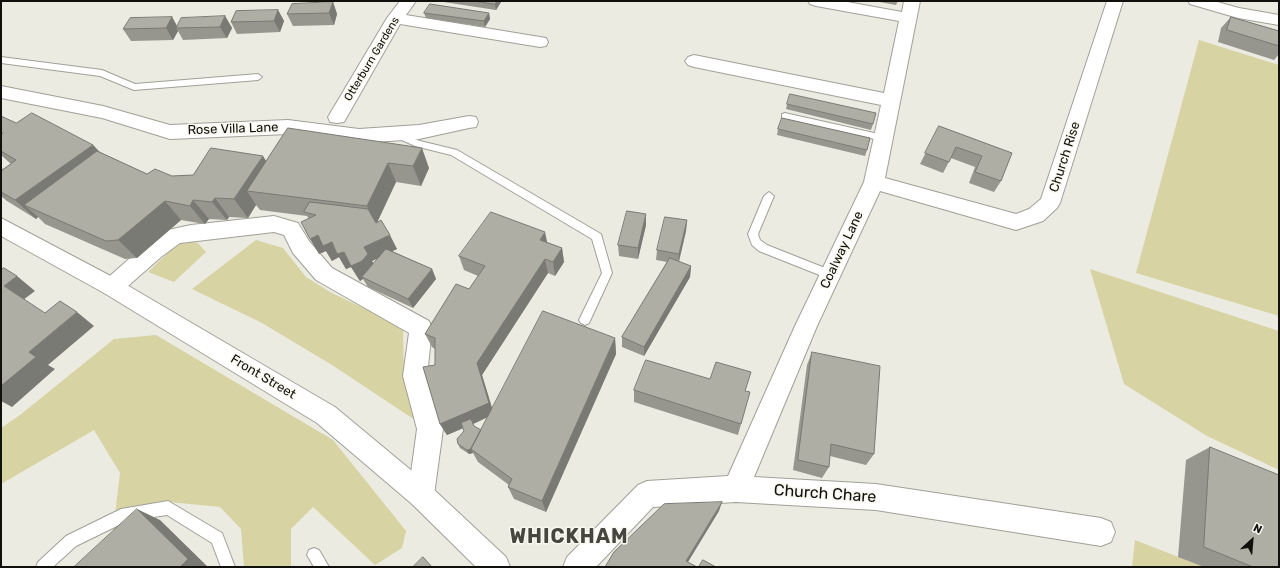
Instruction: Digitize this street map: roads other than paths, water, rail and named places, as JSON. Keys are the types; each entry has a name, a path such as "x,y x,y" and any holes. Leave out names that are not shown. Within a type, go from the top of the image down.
{"street":[{"name":"Otterburn Gardens","path":"337,117 395,18 408,1"},
{"path":"816,1 910,10"},
{"name":"Church Rise","path":"874,182 1016,222 1036,215 1050,203 1115,1"},
{"path":"1196,1 1238,12 1279,20"},
{"name":"Coalway Lane","path":"736,489 806,326 874,182 910,10"},
{"path":"395,18 540,42"},
{"path":"694,60 891,101"},
{"name":"Rose Villa Lane","path":"1,92 102,112 170,132 288,127 359,136 419,132 469,122"},
{"path":"112,287 153,251 175,236 198,232 274,224 291,229 301,247 324,274 421,328 415,376 430,429 421,495"},
{"name":"Front Street","path":"1,226 112,287 326,415 421,495 496,567"},
{"name":"Church Chare","path":"577,567 647,494 736,489 876,497 1101,532"}],"lane":[{"path":"1,60 102,73 134,87 258,77"},
{"path":"785,116 883,138"},
{"path":"395,134 418,144 454,152 597,237 608,273 585,320"},
{"path":"769,196 753,234 756,242 763,248 831,274"},
{"path":"43,567 72,540 126,514 168,508 217,538 228,567"},
{"path":"314,555 322,567"}],"district":[{"name":"WHICKHAM","path":"569,537"}]}
